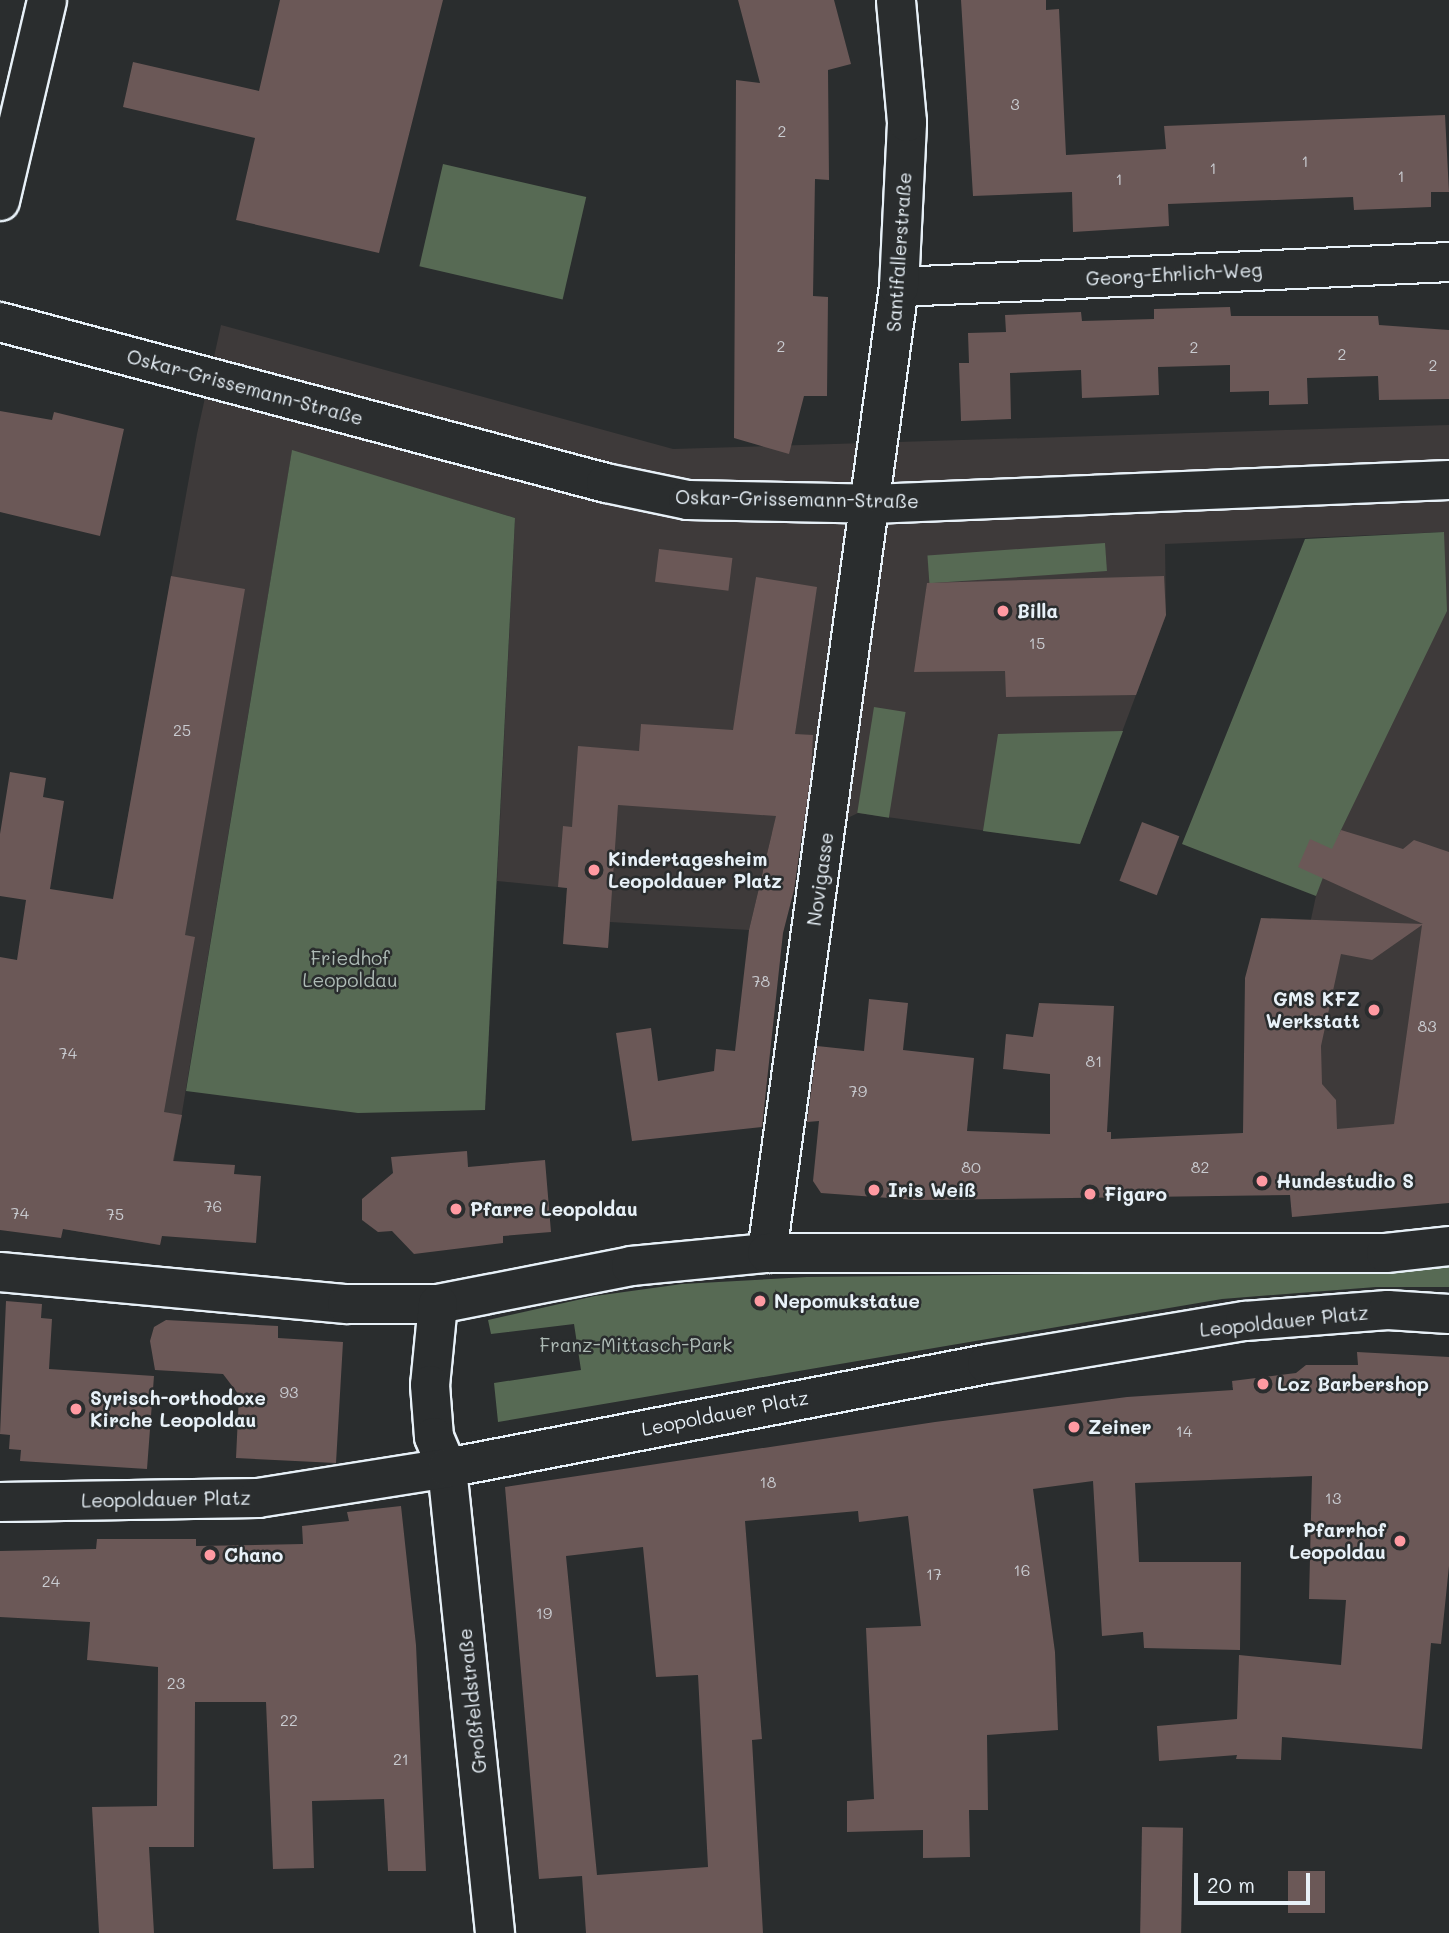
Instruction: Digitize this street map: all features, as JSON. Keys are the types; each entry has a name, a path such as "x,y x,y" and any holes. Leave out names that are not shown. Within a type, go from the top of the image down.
{"street":[{"path":"0,201 47,0"},
{"name":"Santifallerstraße","path":"872,504 899,287 907,122 896,0"},
{"name":"Georg-Ehrlich-Weg","path":"899,287 1449,261"},
{"name":"Oskar-Grissemann-Straße","path":"0,322 661,496 718,502 872,504 1449,480"},
{"name":"Novigasse","path":"767,1253 872,504"},
{"path":"0,1272 347,1304 439,1304 631,1266 767,1253 1372,1253 1449,1246"},
{"name":"Großfeldstraße","path":"439,1304 430,1385 434,1437 447,1468 495,1933"},
{"name":"Leopoldauer Platz","path":"0,1502 258,1498 447,1468 974,1366 1245,1321 1388,1310 1449,1314"}],"shaded area":[{"path":"221,325 673,449 1449,425 1449,1020 1432,1204 1292,1217 1292,1008 1320,877 1444,532 1165,544 1166,615 1080,844 858,813 808,837 772,833 749,930 610,922 608,948 563,944 567,888 497,881 515,518 292,451 160,1245 63,1229 113,899 197,434"}],"green space":[{"path":"443,164 586,197 563,299 419,266"},
{"name":"Friedhof Leopoldau","path":"292,450 515,518 485,1110 358,1113 186,1091"},
{"path":"1444,532 1447,611 1341,830 1316,896 1182,844 1305,539"},
{"path":"1105,543 1107,571 929,583 927,555"},
{"path":"874,707 906,712 889,818 857,813"},
{"path":"1123,731 1080,844 983,831 998,734"},
{"name":"Franz-Mittasch-Park","path":"1449,1263 1449,1287 1376,1287 1222,1299 498,1422 494,1383 581,1370 574,1324 491,1334 488,1320 595,1296 682,1284 807,1277 1374,1271"}],"building":[{"path":"280,0 443,0 379,253 236,220 255,138 123,107 133,62 259,91"},
{"path":"738,0 834,0 851,64 828,70 829,180 815,179 813,296 828,297 827,396 804,396 789,454 734,438 736,80 760,83"},
{"path":"961,0 1046,0 1046,10 1059,9 1066,155 1166,149 1164,126 1445,115 1449,192 1431,192 1431,207 1354,210 1353,197 1168,204 1169,226 1073,232 1072,192 973,196"},
{"path":"1230,307 1231,316 1378,316 1379,325 1449,330 1449,399 1379,400 1378,376 1307,378 1308,404 1269,405 1269,391 1230,392 1230,365 1158,367 1159,395 1082,398 1081,370 1010,373 1011,419 961,421 959,363 969,363 968,333 1006,332 1005,315 1081,312 1082,321 1154,319 1154,309"},
{"path":"0,411 52,420 54,412 124,429 100,536 0,512"},
{"path":"659,549 732,558 728,591 655,582"},
{"path":"171,576 245,589 185,935 195,937 164,1112 182,1115 173,1161 235,1165 234,1174 261,1176 256,1243 162,1236 160,1245 63,1229 61,1238 0,1230 0,957 17,960 26,900 0,896 0,834 10,772 46,778 43,797 64,801 50,889 113,899"},
{"path":"1164,576 1166,615 1136,695 1006,697 1005,671 914,672 927,583"},
{"path":"756,577 817,587 795,734 813,735 811,773 794,890 783,933 762,1127 632,1141 616,1033 651,1028 658,1081 714,1071 716,1049 735,1051 749,930 776,816 618,805 608,948 563,944 567,888 558,887 563,826 572,827 578,746 639,751 641,724 733,730"},
{"path":"1142,822 1179,836 1157,895 1119,881"},
{"path":"1341,830 1403,849 1414,840 1449,852 1449,1203 1292,1217 1290,1195 916,1200 821,1193 813,1181 819,1121 807,1122 817,1046 864,1051 869,999 908,1003 903,1050 974,1058 967,1131 1050,1134 1050,1074 1003,1069 1006,1034 1033,1037 1039,1003 1114,1006 1107,1132 1111,1132 1111,1139 1243,1133 1245,978 1261,918 1423,924 1298,867 1310,839 1332,849","holes":["1422,925 1394,1124 1337,1129 1336,1100 1322,1084 1321,1046 1341,954 1372,960"]},
{"name":"Pfarre Leopoldau","path":"467,1151 468,1167 545,1160 551,1232 503,1236 503,1243 414,1254 392,1231 378,1232 362,1220 362,1199 393,1173 391,1157"},
{"name":"Syrisch-orthodoxe Kirche Leopoldau","path":"6,1301 42,1304 41,1318 52,1319 49,1369 154,1376 147,1469 20,1461 21,1450 9,1449 10,1435 0,1434"},
{"path":"166,1320 278,1326 278,1338 343,1342 336,1463 236,1458 239,1395 223,1374 155,1370 150,1341 154,1327"},
{"path":"1357,1352 1449,1357 1449,1566 1441,1644 1431,1643 1422,1749 1282,1737 1281,1760 1236,1759 1237,1755 1159,1761 1157,1726 1237,1719 1239,1655 1341,1665 1346,1600 1309,1599 1312,1476 1135,1483 1139,1562 1241,1562 1240,1650 1144,1648 1143,1632 1102,1636 1093,1481 1033,1489 1055,1652 1058,1730 987,1735 988,1810 969,1810 970,1857 923,1858 923,1830 847,1832 847,1801 874,1799 866,1628 921,1626 908,1516 859,1522 858,1511 745,1521 762,1739 752,1740 763,1933 586,1933 582,1876 539,1879 505,1487 935,1422 1127,1397 1233,1390 1232,1381 1296,1373 1306,1365 1358,1365","holes":["643,1547 656,1677 698,1675 708,1867 597,1875 566,1556"]},
{"path":"401,1506 416,1645 426,1871 388,1871 384,1799 312,1801 314,1868 273,1869 266,1702 195,1702 194,1847 149,1847 154,1933 99,1933 92,1807 157,1806 158,1667 87,1660 90,1622 0,1617 0,1551 96,1549 97,1539 196,1539 196,1546 303,1544 302,1526 349,1521 347,1512"},
{"path":"1142,1827 1183,1828 1181,1933 1140,1933"},
{"path":"1288,1871 1325,1871 1325,1913 1288,1913"}],"place":[{"name":"Billa","path":"1003,611"},
{"name":"Kindertagesheim Leopoldauer Platz","path":"594,870"},
{"name":"GMS KFZ Werkstatt","path":"1374,1010"},
{"name":"Hundestudio S","path":"1262,1181"},
{"name":"Iris Weiß","path":"874,1190"},
{"name":"Figaro","path":"1090,1194"},
{"name":"Pfarre Leopoldau","path":"456,1209"},
{"name":"Nepomukstatue","path":"760,1301"},
{"name":"Loz Barbershop","path":"1263,1384"},
{"name":"Syrisch-orthodoxe Kirche Leopoldau","path":"76,1409"},
{"name":"Zeiner","path":"1074,1427"},
{"name":"Pfarrhof Leopoldau","path":"1400,1541"},
{"name":"Chano","path":"210,1555"}]}
